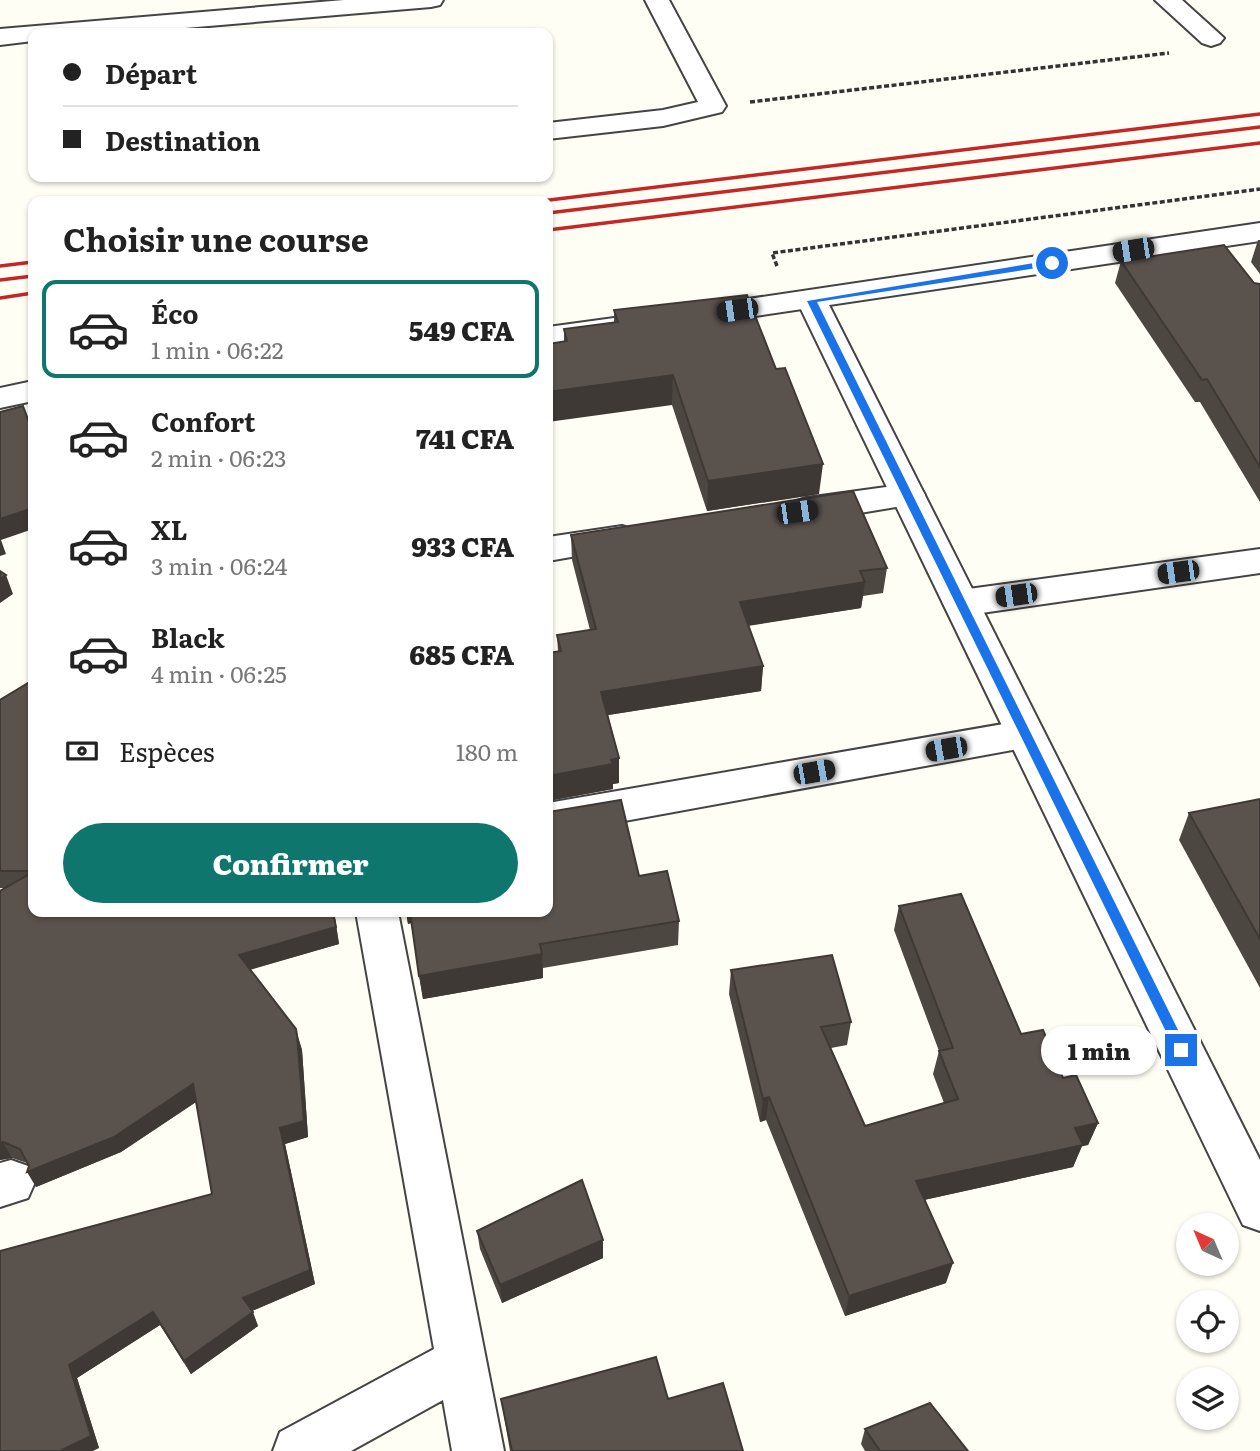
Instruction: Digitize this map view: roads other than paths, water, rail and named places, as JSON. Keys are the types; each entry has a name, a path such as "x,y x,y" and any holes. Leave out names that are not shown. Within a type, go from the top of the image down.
{"street":[{"path":"97,28 431,0"},
{"path":"553,130 663,118 713,106 657,0"},
{"path":"1167,0 1211,38"},
{"path":"0,37 28,34"},
{"path":"553,335 801,302 1260,232"},
{"path":"1213,238 1237,267"},
{"path":"801,302 908,495 1258,1199"},
{"path":"0,398 28,392"},
{"path":"769,516 908,495"},
{"path":"553,548 659,533"},
{"path":"961,603 1260,561"},
{"path":"553,818 1026,735"},
{"path":"378,917 478,1451"},
{"path":"299,1451 460,1362"}],"railway":[{"path":"553,200 1260,114"},
{"path":"553,212 1260,127"},
{"path":"553,229 1260,143"},
{"path":"0,266 28,263"},
{"path":"0,280 28,277"},
{"path":"0,298 28,294"}]}
